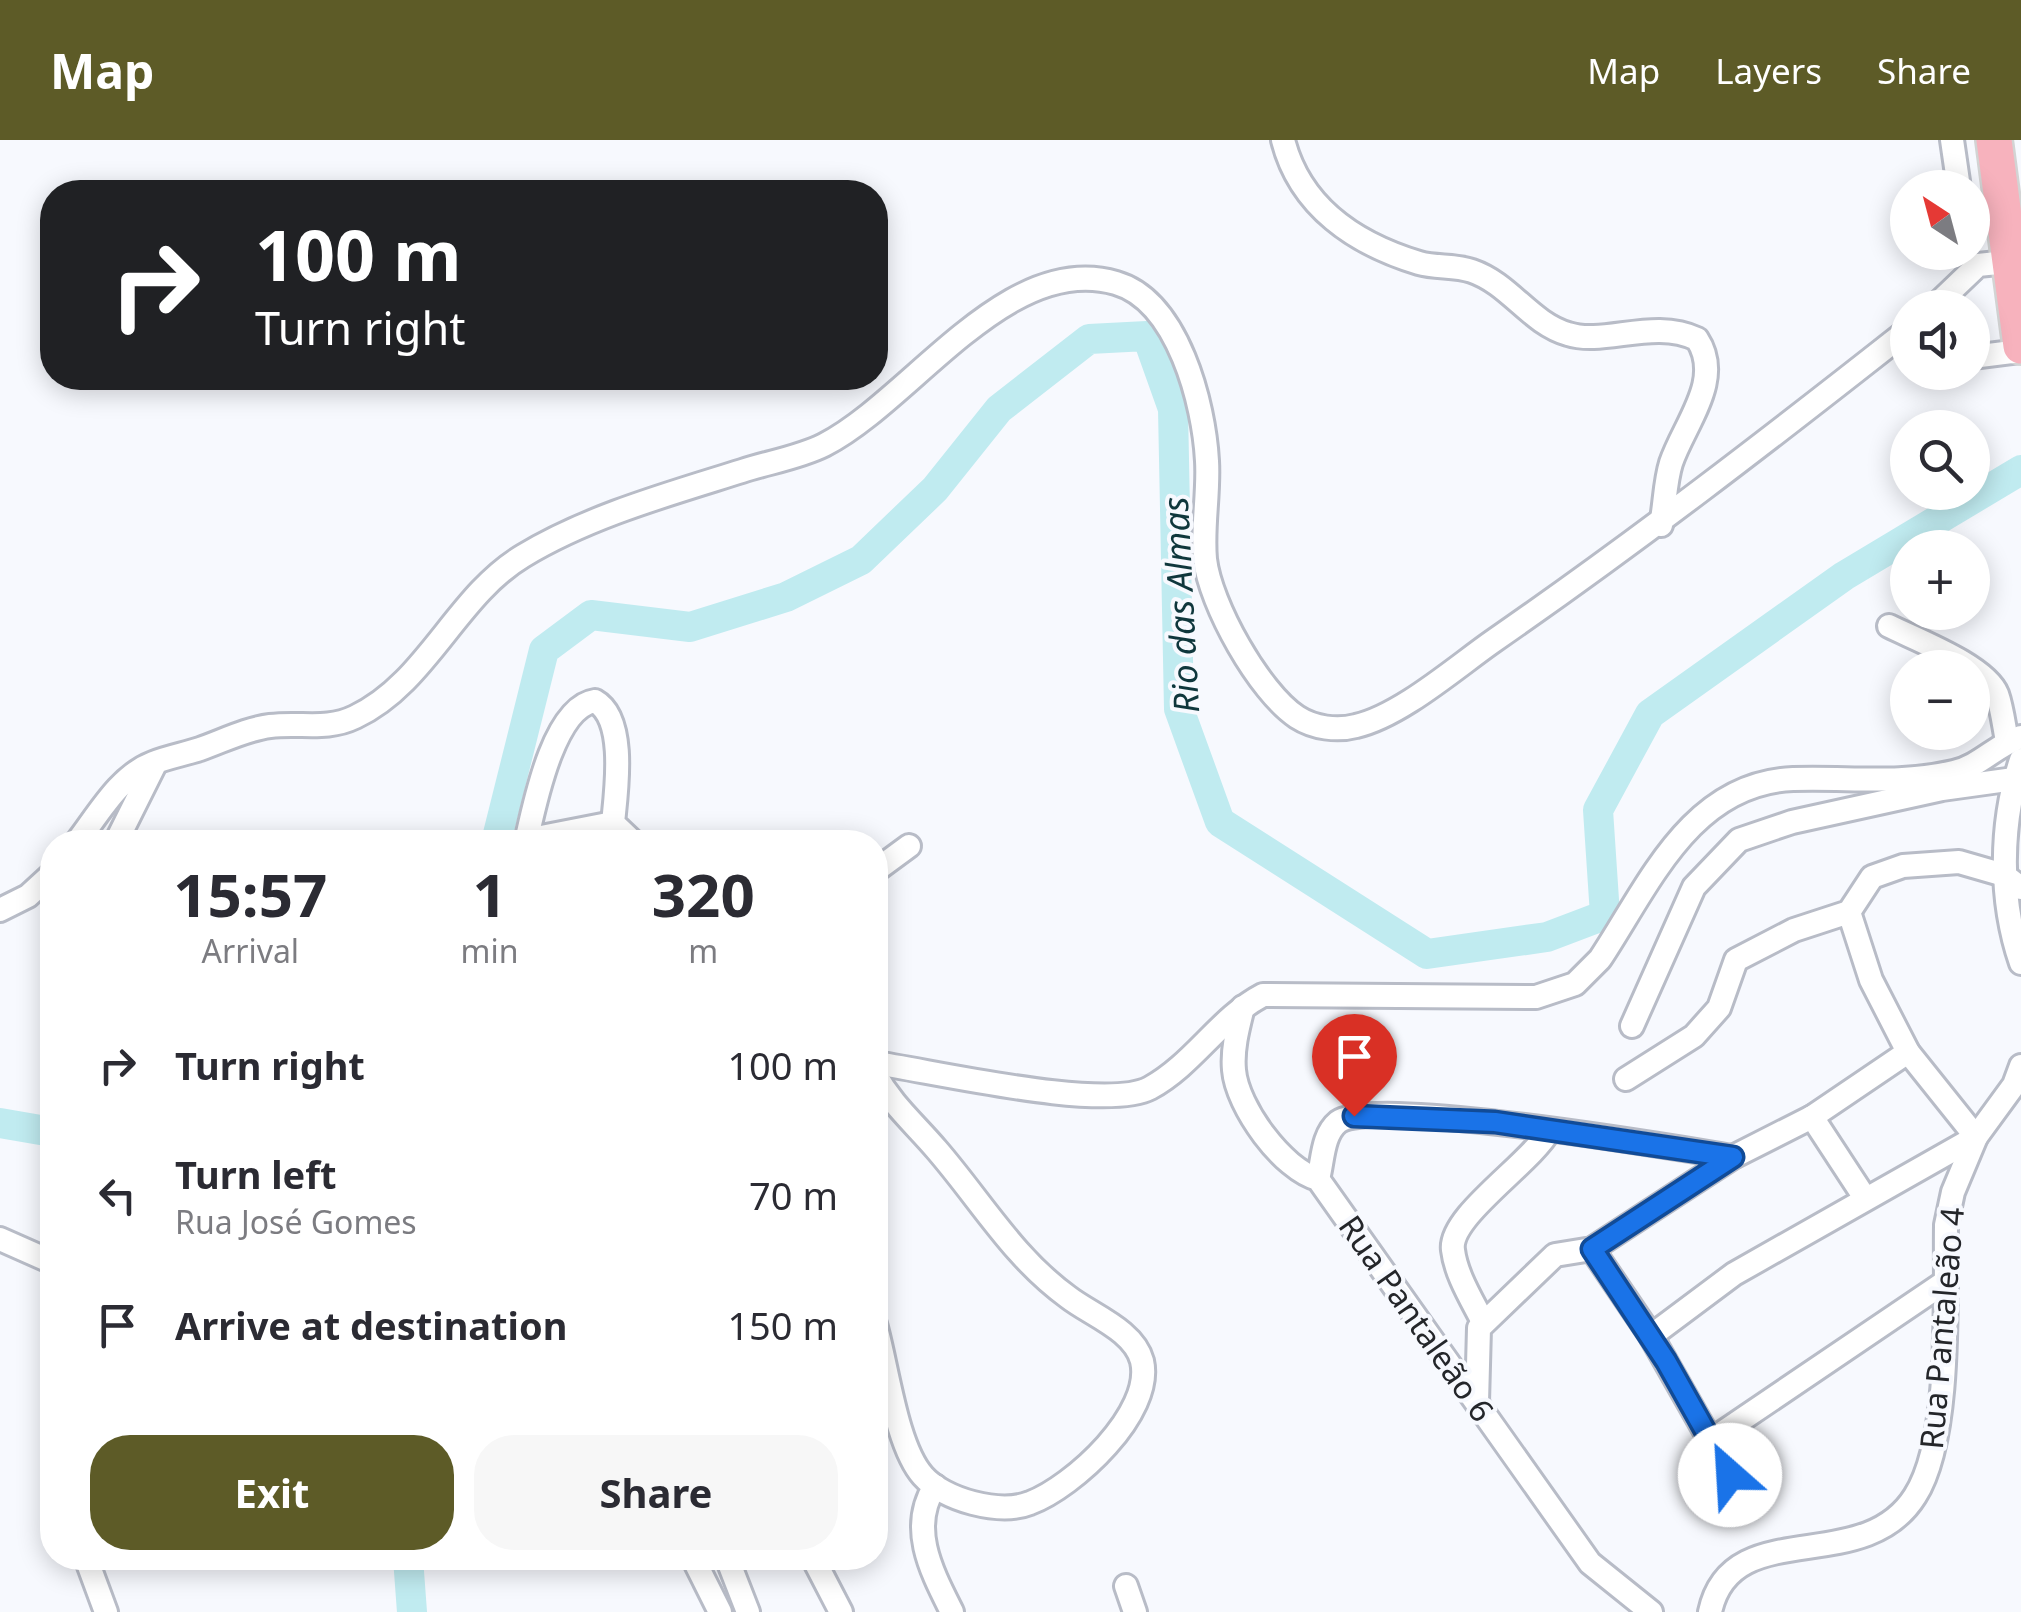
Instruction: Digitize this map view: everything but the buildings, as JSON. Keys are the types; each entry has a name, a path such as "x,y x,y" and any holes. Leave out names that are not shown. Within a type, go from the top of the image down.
{"highway":[{"path":"1990,198 1994,140"},
{"path":"1990,263 2014,307 2021,348"}],"street":[{"path":"1283,140 1302,183 1327,214 1355,238 1420,264 1472,271 1515,295 1540,321 1570,335 1674,331 1697,339 1706,363 1702,393 1671,462 1661,524"},
{"path":"1952,140 1956,170"},
{"path":"1951,290 1972,270"},
{"path":"87,830 128,779 157,761 249,731 336,726 365,712 400,684 493,578 526,554 600,520 822,446 906,388 980,322 1018,295 1053,283 1098,279 1122,284 1142,296 1165,323 1185,367 1204,433 1205,560 1210,585 1233,633 1272,695 1297,718 1322,728 1356,726 1385,714 1661,524 1890,344"},
{"path":"1990,354 2021,348"},
{"path":"1889,626 1972,665 1996,692 2016,754 2012,882 2021,963"},
{"path":"528,830 535,798 567,721 585,703 596,701 608,713 618,758 612,823"},
{"path":"888,1065 1054,1091 1134,1094 1193,1057 1243,1007 1263,995 1283,992 1504,997 1557,993 1589,973 1600,959 1666,851 1694,824 1728,801 1783,780 1868,782 1956,772 2016,754"},
{"path":"1632,1026 1694,887 1739,840 1792,822 1942,788 2016,754"},
{"path":"122,830 157,761"},
{"path":"579,830 612,823"},
{"path":"612,823 620,830"},
{"path":"888,861 909,846"},
{"path":"1626,1079 1694,1036 1719,1008 1728,972 1745,952 1849,912 1872,877 1903,866 1959,862 2012,882"},
{"path":"0,910 40,885"},
{"path":"1849,912 1871,980 1908,1052 1976,1137"},
{"name":"Rua Pantaleão 6","path":"1243,1007 1233,1066 1239,1090 1280,1154 1302,1175 1318,1179 1590,1563 1651,1612"},
{"path":"1477,1402 1478,1335 1483,1322 1555,1255 1592,1249 1733,1157 1812,1117 1908,1052"},
{"path":"1650,1336 1734,1274 1976,1137 2014,1085 2021,1066"},
{"path":"888,1094 901,1115 937,1150 1020,1257 1067,1297 1123,1333 1142,1361 1141,1383 1115,1437 1047,1494 1016,1507 980,1503 936,1486 911,1456 888,1372"},
{"path":"1318,1179 1328,1135 1336,1124 1354,1116 1495,1122 1733,1157"},
{"path":"1812,1117 1865,1198"},
{"path":"1483,1322 1458,1268 1453,1240 1466,1214 1507,1181 1549,1131"},
{"name":"Rua Pantaleão 4","path":"1710,1612 1730,1572 1756,1556 1856,1540 1881,1530 1914,1497 1926,1476 1937,1432 1950,1208 1976,1137"},
{"path":"0,1240 40,1257"},
{"path":"1592,1249 1714,1439 1730,1475"},
{"path":"1714,1439 1946,1282"},
{"path":"936,1486 922,1514 924,1545 952,1612"},
{"path":"90,1570 106,1612"},
{"path":"699,1570 720,1612"},
{"path":"732,1570 748,1612"},
{"path":"819,1570 841,1612"},
{"path":"1126,1586 1135,1612"}],"waterway":[{"name":"Rio das Almas","path":"499,830 544,650 591,615 690,627 786,597 861,560 935,489 999,409 1089,339 1147,336 1173,409 1179,709 1220,822 1427,954 1547,937 1605,915 1598,810 1650,714 1844,576 2021,470"},
{"name":"Rio das Almas","path":"0,1123 40,1130"},
{"path":"409,1570 412,1612"}],"route":[{"path":"1354,1116 1495,1122 1733,1157 1652,1214 1592,1249 1714,1439 1730,1475"}]}
